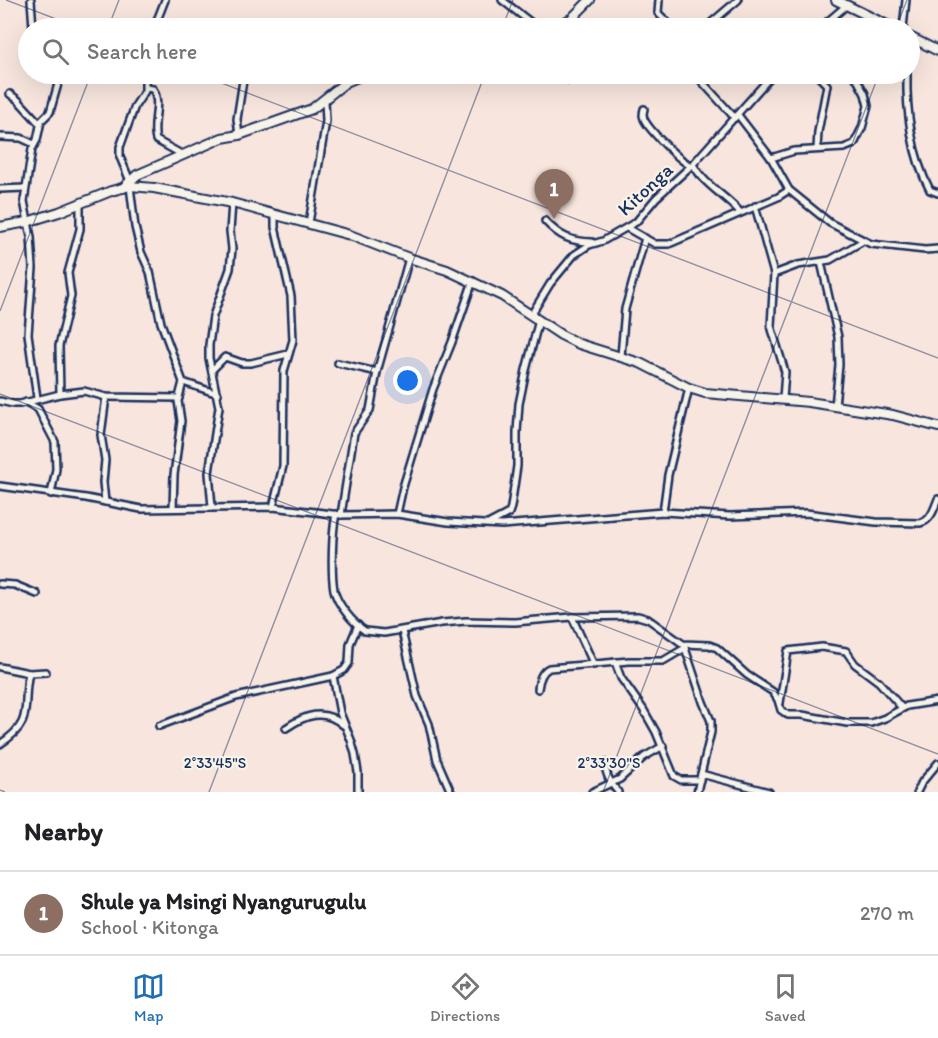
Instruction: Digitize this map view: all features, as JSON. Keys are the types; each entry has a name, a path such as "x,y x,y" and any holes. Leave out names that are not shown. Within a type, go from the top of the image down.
{"street":[{"path":"31,0 32,18"},
{"path":"158,18 165,0"},
{"path":"501,0 525,18"},
{"path":"572,18 590,0"},
{"path":"659,0 657,10 662,18"},
{"path":"717,18 738,0"},
{"path":"836,0 873,18"},
{"path":"904,18 906,0"},
{"path":"832,18 847,5"},
{"path":"920,43 938,51"},
{"path":"37,398 28,334 33,268 31,237 24,207 25,188 40,124 50,112 58,84"},
{"path":"146,84 120,147 141,252 150,272 161,323 183,382 179,398 181,421 174,475 173,508"},
{"path":"239,135 237,119 242,84"},
{"path":"0,227 27,222 59,212 128,185 137,175 222,138 239,135 312,109 344,84"},
{"path":"705,84 736,116 771,158 789,190 830,223 863,241 876,245 893,245 919,250 938,249"},
{"name":"Kitonga","path":"531,315 562,268 582,249 636,222 656,198 692,165 764,84"},
{"path":"817,149 826,84"},
{"path":"771,158 794,151 847,148 854,144 865,118 867,101 859,84"},
{"path":"907,84 911,125 924,180 930,190 938,193"},
{"path":"146,88 153,89 157,95 156,140 183,155"},
{"path":"10,94 40,124"},
{"path":"309,223 326,121 325,101"},
{"path":"644,109 645,121 676,156 692,165 704,180 730,200 740,212"},
{"path":"0,137 21,138 34,144"},
{"path":"128,185 232,202 350,235 447,270 502,296 579,344 621,356 689,388 720,396 783,399 893,415 938,427"},
{"path":"0,189 25,188"},
{"path":"627,228 655,244 669,244 778,197 789,190"},
{"path":"212,507 209,473 219,407 209,345 213,316 231,259 232,202"},
{"path":"60,394 59,346 71,296 68,273 80,229 80,204"},
{"path":"755,206 774,274 771,326 784,365 783,399"},
{"path":"273,507 283,466 283,382 293,340 292,307 275,227 275,214"},
{"path":"545,221 567,239 596,243"},
{"path":"621,356 625,309 645,238"},
{"path":"774,274 798,265 837,258 863,241"},
{"path":"409,258 377,372 370,410 354,433 333,531 334,590 340,603 358,625 370,632 384,633 442,622 515,622 631,615 643,617 684,646 711,721 711,732 697,792"},
{"path":"821,262 838,337 839,365 835,406"},
{"path":"397,514 433,390 473,281"},
{"path":"489,524 505,515 511,507 517,466 519,404 539,320"},
{"path":"212,370 225,357 242,363 250,363 288,354"},
{"path":"338,363 377,372"},
{"path":"183,382 218,394"},
{"path":"663,512 668,475 689,388"},
{"path":"0,401 13,405 37,398 88,391 106,397 179,398"},
{"path":"105,501 103,482 105,460 101,435 106,397"},
{"path":"27,402 38,409 55,441 56,469 51,494"},
{"path":"0,486 105,501 141,509 273,507 338,514 397,514 448,522 489,524 663,512 730,516 806,513 876,522 920,523 930,518 938,499"},
{"path":"0,584 15,585 37,594"},
{"path":"572,617 594,665"},
{"path":"159,726 236,696 333,676 344,670 349,663 350,644 358,625"},
{"path":"402,631 417,696 431,731 436,760 451,792"},
{"path":"538,689 543,672 549,668 615,662 663,661 684,646 709,645 717,648 747,675 773,692 788,715 853,723 878,721 902,708 938,700"},
{"path":"780,706 788,651 822,647 836,648 848,653 855,664 879,682 902,708"},
{"path":"615,662 621,678 648,717 663,746 674,776 681,780 700,777 769,792"},
{"path":"0,667 29,673 46,672"},
{"path":"0,744 15,732 25,717 26,686 29,673"},
{"path":"333,676 344,726 355,754 358,792"},
{"path":"286,728 301,719 320,714 332,717 344,726"},
{"path":"592,792 611,784 644,757 663,746"},
{"path":"917,792 922,782 938,763"},
{"path":"605,764 611,784 618,792"}],"place":[{"name":"Shule ya Msingi Nyangurugulu","path":"554,219"}]}
